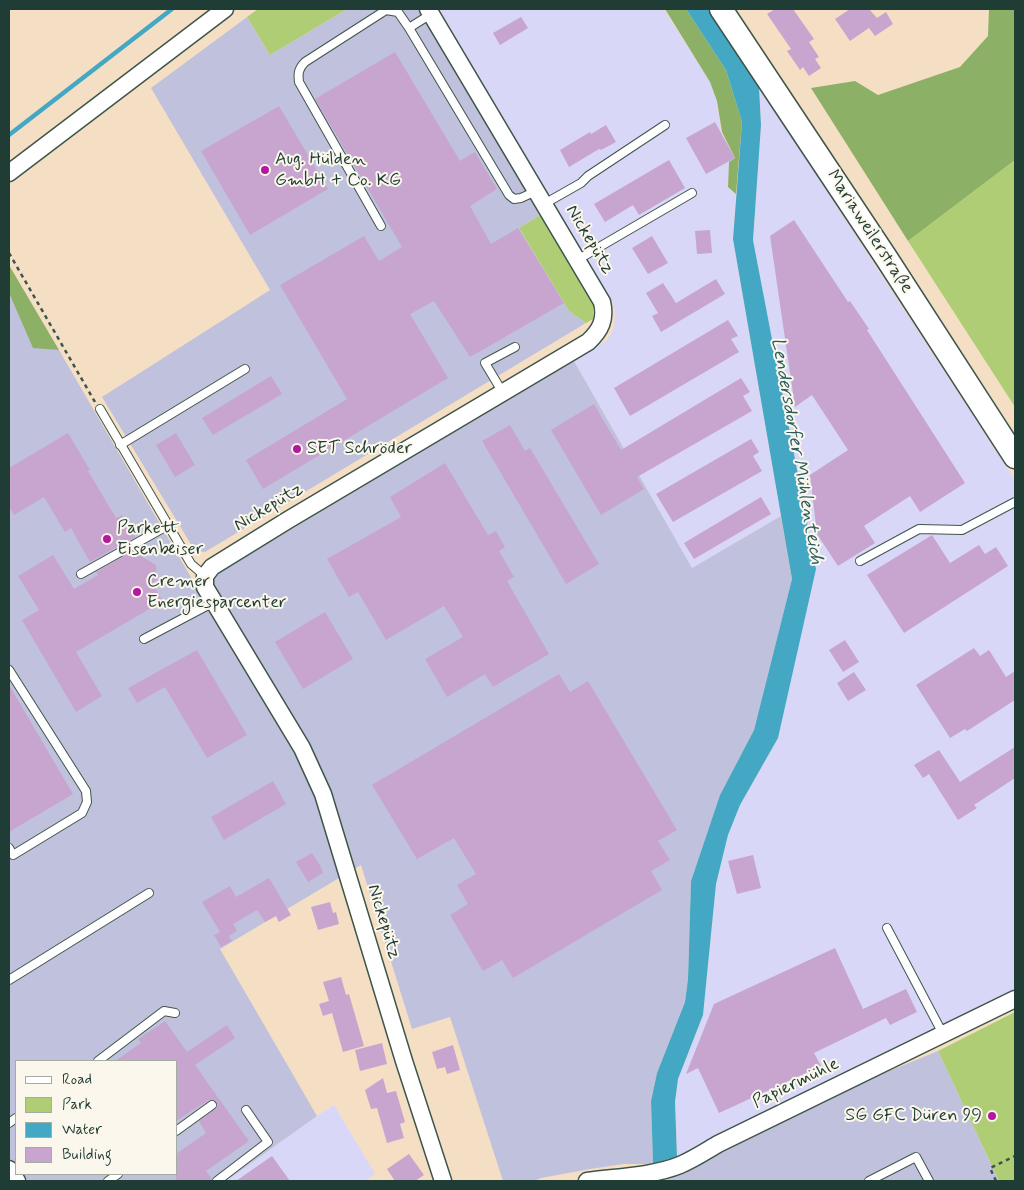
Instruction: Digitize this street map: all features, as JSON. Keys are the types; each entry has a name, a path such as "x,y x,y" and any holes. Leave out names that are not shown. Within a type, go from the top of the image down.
{"main road":[{"name":"Mariaweilerstraße","path":"721,9 882,251 1015,457"}],"street":[{"path":"9,173 225,9"},
{"name":"Nickepütz","path":"429,12 602,302 604,322 597,334 588,342 212,567 205,576 205,587 302,748 324,794 407,1070 443,1181"},
{"name":"Papiermühle","path":"589,1181 654,1172 679,1165 1015,998"},
{"path":"9,1169 17,1181"}],"lane":[{"path":"381,226 299,82 298,74 300,67 305,62 386,10 398,12 409,28 509,195 514,199 540,198 581,183 588,176 665,125"},
{"path":"409,28 429,12"},
{"path":"578,260 692,193"},
{"path":"502,393 485,362 515,347"},
{"path":"120,444 245,369"},
{"path":"100,409 167,526 191,564 205,576"},
{"path":"860,561 919,529 962,530 1015,502"},
{"path":"81,574 167,526"},
{"path":"144,639 214,602"},
{"path":"9,670 86,790 87,802 82,813 13,855 9,848"},
{"path":"9,980 149,893"},
{"path":"887,928 943,1034"},
{"path":"99,1060 164,1011 175,1013"},
{"path":"178,1130 212,1105"},
{"path":"217,1181 268,1142 246,1110"},
{"path":"869,1181 916,1157 929,1181"}],"path":[{"path":"9,253 100,409"},
{"path":"996,1181 990,1168 1015,1156"}],"shaded area":[{"path":"347,9 418,9 542,214 519,228 569,311 586,323 205,552 195,551 102,397 270,290 151,88 247,17 270,55"},
{"path":"435,9 664,9 710,82 717,101 721,132 735,158 729,162 728,187 736,194 733,239 781,516 692,568 574,361 607,340 614,328 615,313 612,302"},
{"path":"759,87 1015,480 1015,989 677,1157 675,1102 678,1079 703,1015 716,884 728,835 740,805 778,738 815,569 753,240 761,125"},
{"path":"9,293 33,347 59,350 196,586 574,361 692,568 781,516 792,579 754,730 720,795 691,881 688,979 685,1002 657,1073 651,1101 653,1164 624,1164 541,1178 534,1181 503,1181 450,1017 412,1029 361,865 220,949 317,1116 226,1181 25,1181 21,1175 178,1175 178,1060 15,1060 15,1166 9,1157"},
{"path":"938,1051 999,1181 638,1181 681,1173 860,1083"},
{"path":"334,1105 375,1174 365,1181 226,1181 317,1116"}],"green space":[{"path":"258,9 347,9 270,55 247,17"},
{"path":"665,9 686,9 726,70 742,122 736,194 728,187 729,162 735,158 722,132 717,101 710,82"},
{"path":"989,9 1015,9 1015,160 908,241 811,88 855,81 878,95 960,67 988,36"},
{"path":"1015,160 1015,407 908,241"},
{"path":"542,214 593,302 593,319 586,323 569,311 519,228"},
{"path":"9,265 59,350 33,348 9,293"},
{"name":"SG GFC Düren 99","path":"1015,1012 1015,1181 999,1181 938,1051"}],"water":[{"path":"686,9 708,9 759,87 761,125 753,240 816,569 778,738 740,805 728,835 716,884 703,1015 678,1079 675,1102 677,1157 653,1164 651,1101 657,1073 685,1002 688,979 691,881 720,795 754,730 792,579 733,239 742,122 726,70"}],"building":[{"path":"775,9 793,9 814,39 809,42 819,57 815,59 821,68 809,76 803,67 800,70 787,51 791,49 767,14"},
{"path":"850,9 869,9 877,18 886,12 893,24 875,36 869,28 850,41 835,19"},
{"path":"521,17 528,28 500,45 493,33"},
{"path":"395,52 460,161 475,152 497,189 470,206 491,244 518,228 564,303 470,357 434,301 410,314 448,378 263,489 246,460 347,399 280,285 364,236 379,261 402,247 315,99"},
{"name":"Aug. Hülden GmbH + Co. KG","path":"279,106 328,189 250,235 201,151"},
{"path":"715,122 735,158 706,174 686,138"},
{"path":"606,125 616,142 601,150 599,149 569,167 560,150"},
{"path":"669,160 685,188 639,215 633,205 605,222 594,204"},
{"path":"794,220 848,302 850,301 869,329 867,330 965,483 920,512 910,496 864,526 875,543 838,566 817,534 810,475 848,450 812,395 795,407 770,236"},
{"path":"710,230 712,253 697,254 695,231"},
{"path":"652,236 668,263 648,274 632,248"},
{"path":"716,279 725,294 661,332 652,316 658,313 646,293 663,283 676,303"},
{"path":"728,320 738,336 731,339 739,352 630,416 614,388"},
{"path":"271,376 282,394 213,435 202,418"},
{"path":"741,378 750,392 743,396 752,411 637,477 644,489 601,515 551,430 594,404 621,450"},
{"path":"510,425 525,451 530,448 599,564 566,584 482,441"},
{"path":"68,433 116,518 122,515 135,537 90,562 71,528 65,532 44,497 14,515 9,506 9,468"},
{"path":"176,433 195,465 175,477 156,445"},
{"path":"751,439 759,452 753,456 762,471 673,522 656,494"},
{"path":"445,463 488,535 496,531 505,547 499,551 514,577 507,581 549,654 493,687 485,674 447,697 425,659 463,637 444,606 386,640 358,592 349,597 327,559 401,517 390,497"},
{"path":"761,497 771,514 694,559 684,543"},
{"path":"932,535 950,563 979,545 985,554 996,547 1008,566 904,633 867,575"},
{"path":"133,551 156,565 157,580 152,583 163,601 76,652 102,696 76,712 22,620 39,610 18,576 53,555 74,589 98,575 96,572"},
{"path":"325,612 353,659 303,689 275,642"},
{"path":"845,640 859,662 843,672 829,650"},
{"path":"974,648 980,656 989,650 1006,677 1015,671 1015,700 967,731 965,729 950,738 916,685"},
{"path":"197,650 247,735 207,758 165,687 137,703 128,688"},
{"path":"854,672 866,690 848,701 837,683"},
{"path":"559,674 570,692 588,681 677,830 658,841 670,860 651,871 662,890 513,978 502,960 483,971 450,915 468,904 457,885 476,874 454,838 417,859 372,785"},
{"path":"9,685 73,794 9,832"},
{"path":"1015,747 1015,778 974,805 977,808 958,820 929,774 923,778 914,765 939,750 960,782"},
{"path":"273,781 286,804 224,840 211,817"},
{"path":"312,853 323,873 308,882 296,862"},
{"path":"753,855 761,888 737,894 728,861"},
{"path":"269,878 291,915 279,922 276,916 265,922 257,910 233,924 237,931 229,936 232,941 221,947 214,935 220,932 202,902 230,886 236,897"},
{"path":"330,902 333,913 336,912 339,924 318,930 311,907"},
{"path":"835,948 863,1009 906,989 917,1012 890,1025 886,1018 814,1053 821,1066 719,1113 698,1068 686,1074 714,1004"},
{"path":"341,977 346,995 349,994 364,1046 343,1052 332,1013 323,1016 319,1004 329,1001 323,982"},
{"path":"165,1021 187,1052 227,1025 235,1038 195,1065 249,1141 206,1171 212,1179 211,1181 176,1181 176,1175 178,1175 178,1153 206,1133 199,1121 216,1109 218,1105 216,1101 209,1100 178,1120 178,1060 116,1060 141,1043 138,1039"},
{"path":"382,1043 387,1064 360,1071 355,1050"},
{"path":"453,1045 460,1070 447,1074 445,1067 437,1069 432,1052"},
{"path":"383,1078 387,1093 396,1091 405,1122 400,1124 404,1138 387,1143 377,1108 371,1109 365,1090"},
{"path":"409,1154 424,1175 415,1181 395,1181 387,1169"},
{"path":"272,1156 290,1181 236,1181"}],"waterway":[{"path":"9,135 172,9"}],"place":[{"name":"Aug. Hülden GmbH + Co. KG","path":"265,170"},
{"name":"SET Schröder","path":"297,449"},
{"name":"Parkett Eisenbeiser","path":"107,539"},
{"name":"Cremer Energiesparcenter","path":"137,592"},
{"name":"SG GFC Düren 99","path":"992,1116"}],"water label":[{"name":"Lendersdorfer Mühlenteich","path":"796,451"}]}
